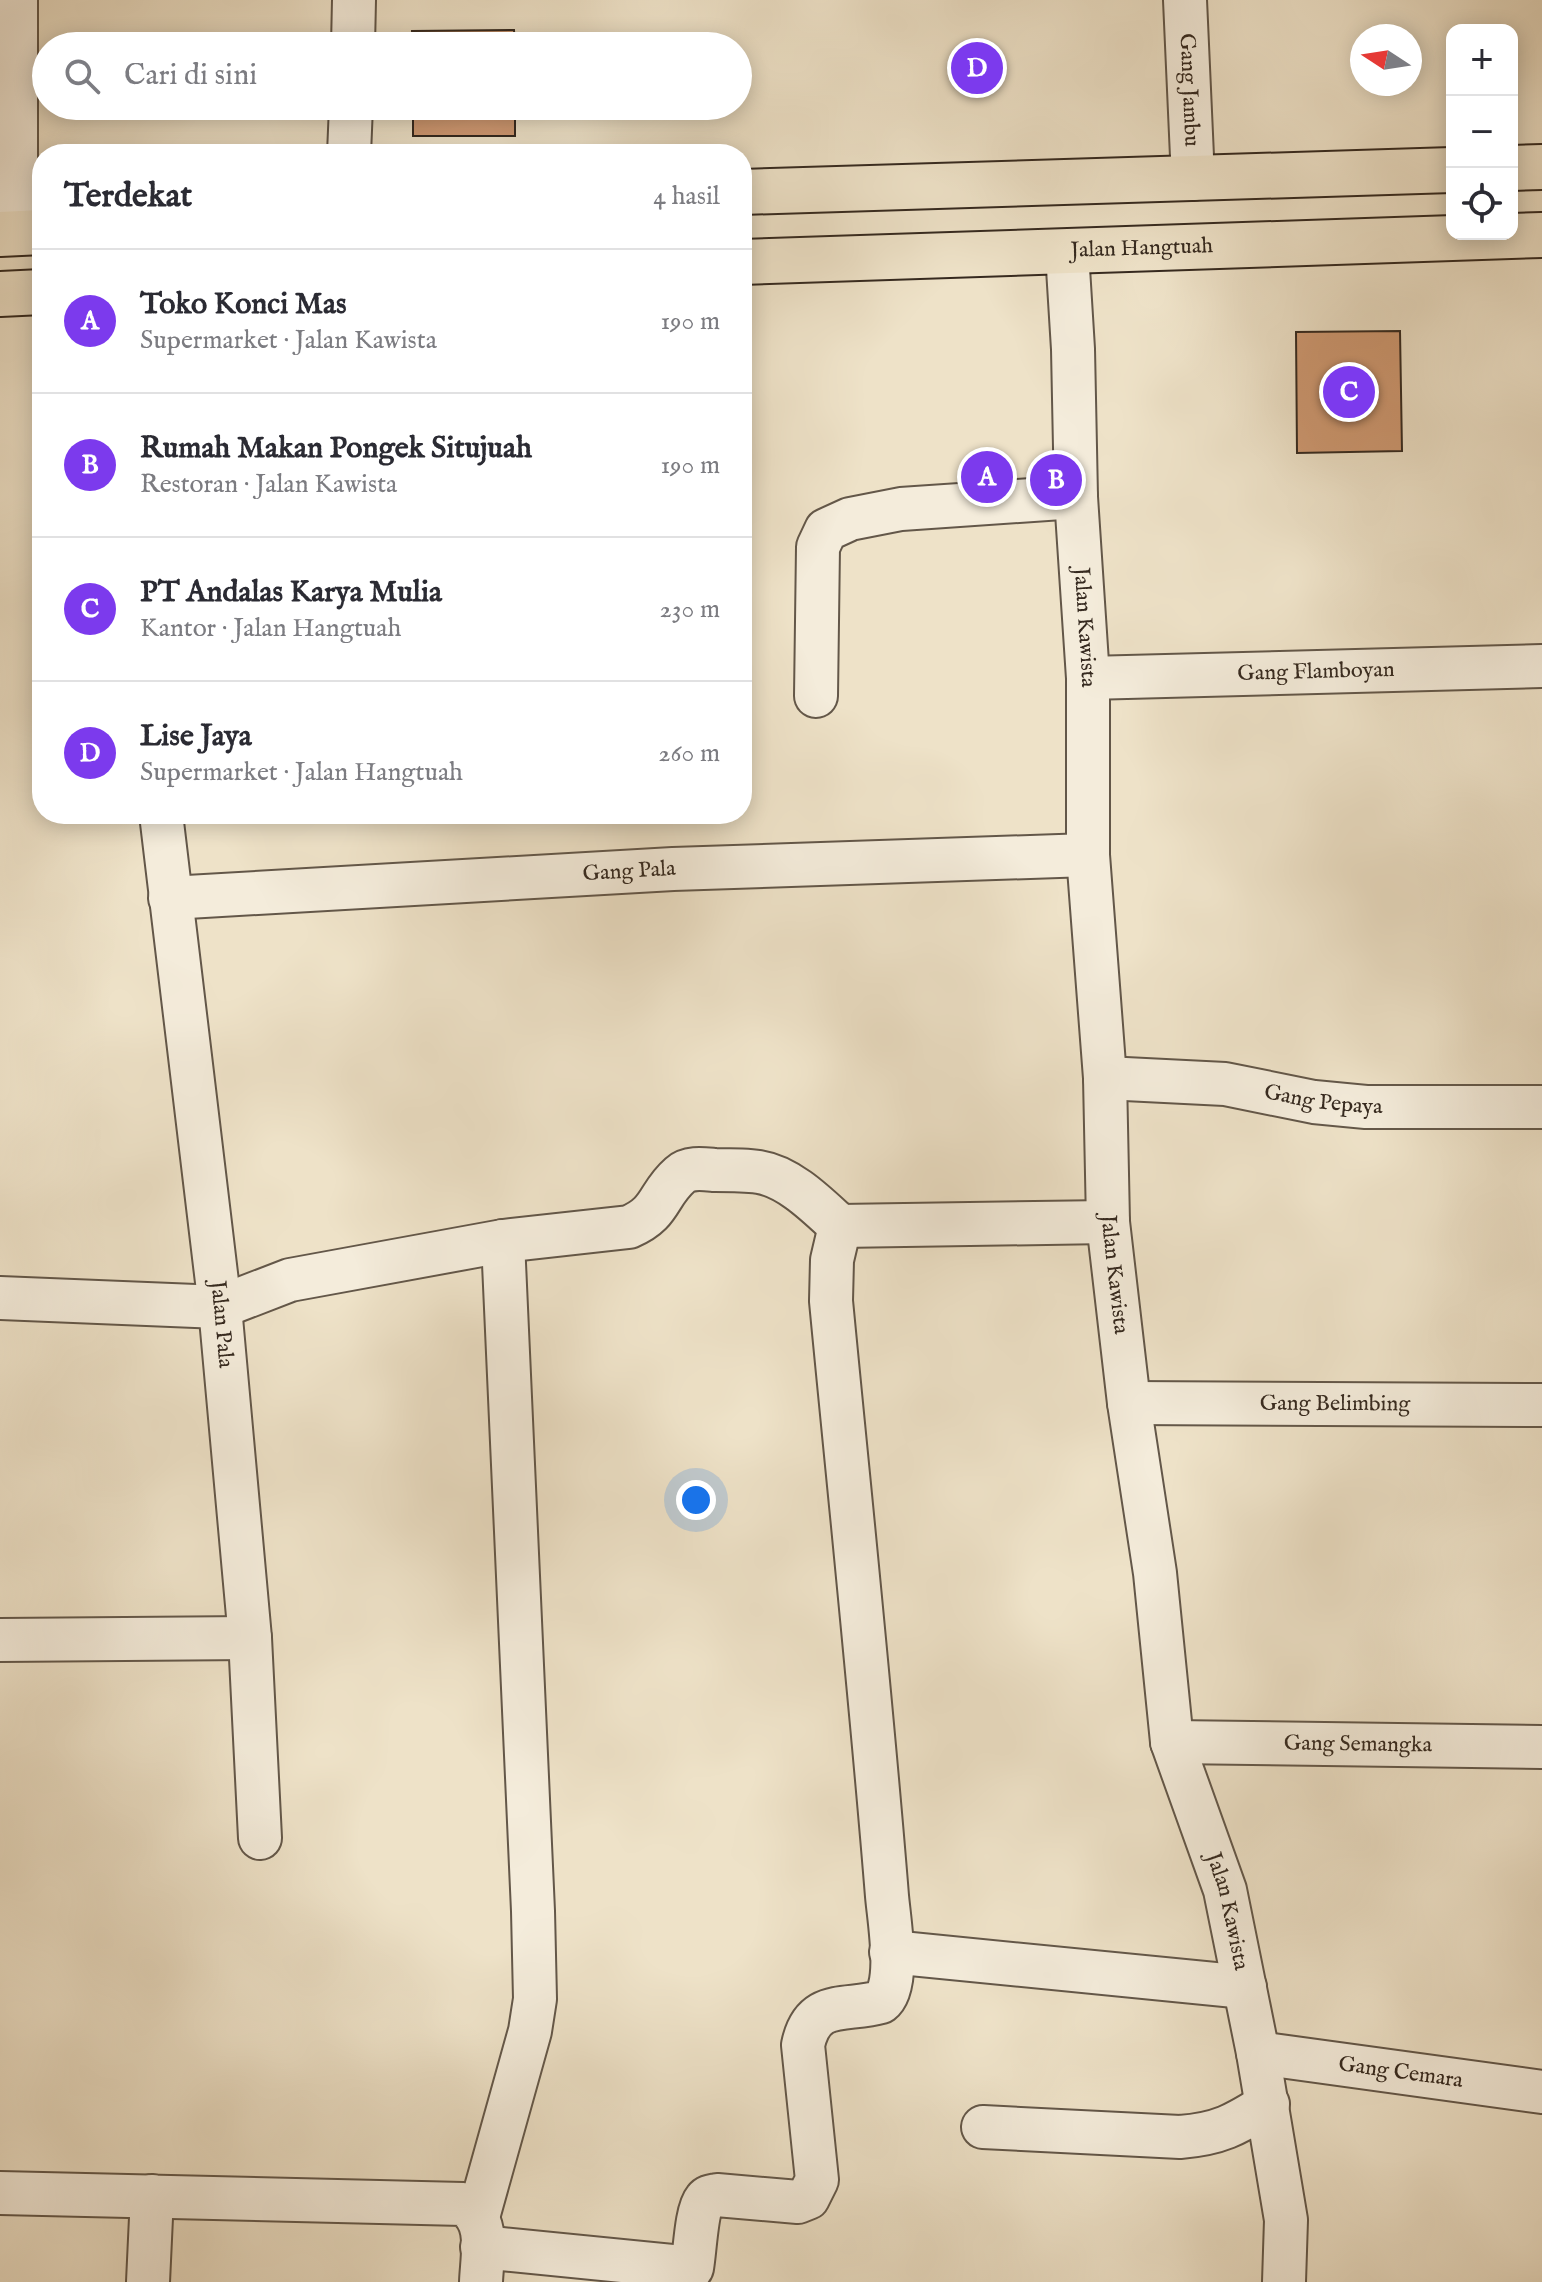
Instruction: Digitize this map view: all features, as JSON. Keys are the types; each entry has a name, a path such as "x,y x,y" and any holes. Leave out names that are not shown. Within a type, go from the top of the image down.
{"highway":[{"path":"1518,168 1542,167"},
{"path":"752,192 1446,170"},
{"path":"1393,238 1400,172"},
{"name":"Jalan Hangtuah","path":"752,262 1542,235"},
{"path":"0,294 32,292"}],"street":[{"path":"16,0 19,233"},
{"path":"353,32 354,0"},
{"name":"Gang Jambu","path":"1185,0 1193,179"},
{"path":"349,144 350,120"},
{"name":"Jalan Kawista","path":"1067,252 1073,349 1076,497 1088,678 1088,855 1105,1078 1108,1222 1129,1403 1155,1573 1172,1742 1225,1890 1268,2104 1286,2220 1284,2282"},
{"path":"816,696 818,547 826,530 850,519 901,509 1076,497"},
{"name":"Gang Flamboyan","path":"1088,678 1542,666"},
{"name":"Jalan Pala","path":"162,824 220,1307 250,1638 260,1838"},
{"name":"Gang Pala","path":"170,898 673,869 1088,855"},
{"name":"Gang Pepaya","path":"1105,1078 1225,1084 1314,1102 1366,1107 1542,1107"},
{"path":"0,1298 220,1307 290,1280 503,1241 629,1227 645,1220 656,1209 678,1176 697,1169 761,1172 807,1197 840,1226 1108,1222"},
{"path":"480,2249 691,2275 704,2201 717,2195 798,2202 808,2198 815,2189 817,2180 803,2045 805,2034 818,2014 830,2009 875,2004 887,1998 892,1980 891,1952 831,1301 832,1260 840,1226"},
{"path":"480,2249 535,1999 503,1241"},
{"name":"Gang Belimbing","path":"1129,1403 1542,1405"},
{"path":"0,1640 250,1638"},
{"name":"Gang Semangka","path":"1172,1742 1542,1747"},
{"path":"891,1952 1245,1987"},
{"name":"Gang Cemara","path":"1258,2053 1542,2092"},
{"path":"983,2127 1180,2137 1212,2134 1244,2120 1268,2104"},
{"path":"0,2193 452,2203 471,2208 480,2249"},
{"path":"148,2282 152,2196"}],"building":[{"path":"514,30 514,32 412,32"},
{"path":"413,120 515,120 515,136 413,136"},
{"path":"1400,331 1402,451 1297,453 1296,332"}],"place":[{"name":"Lise Jaya","path":"977,68"},
{"name":"PT Andalas Karya Mulia","path":"1349,392"},
{"name":"Toko Konci Mas","path":"987,477"},
{"name":"Rumah Makan Pongek Situjuah","path":"1056,480"}]}
